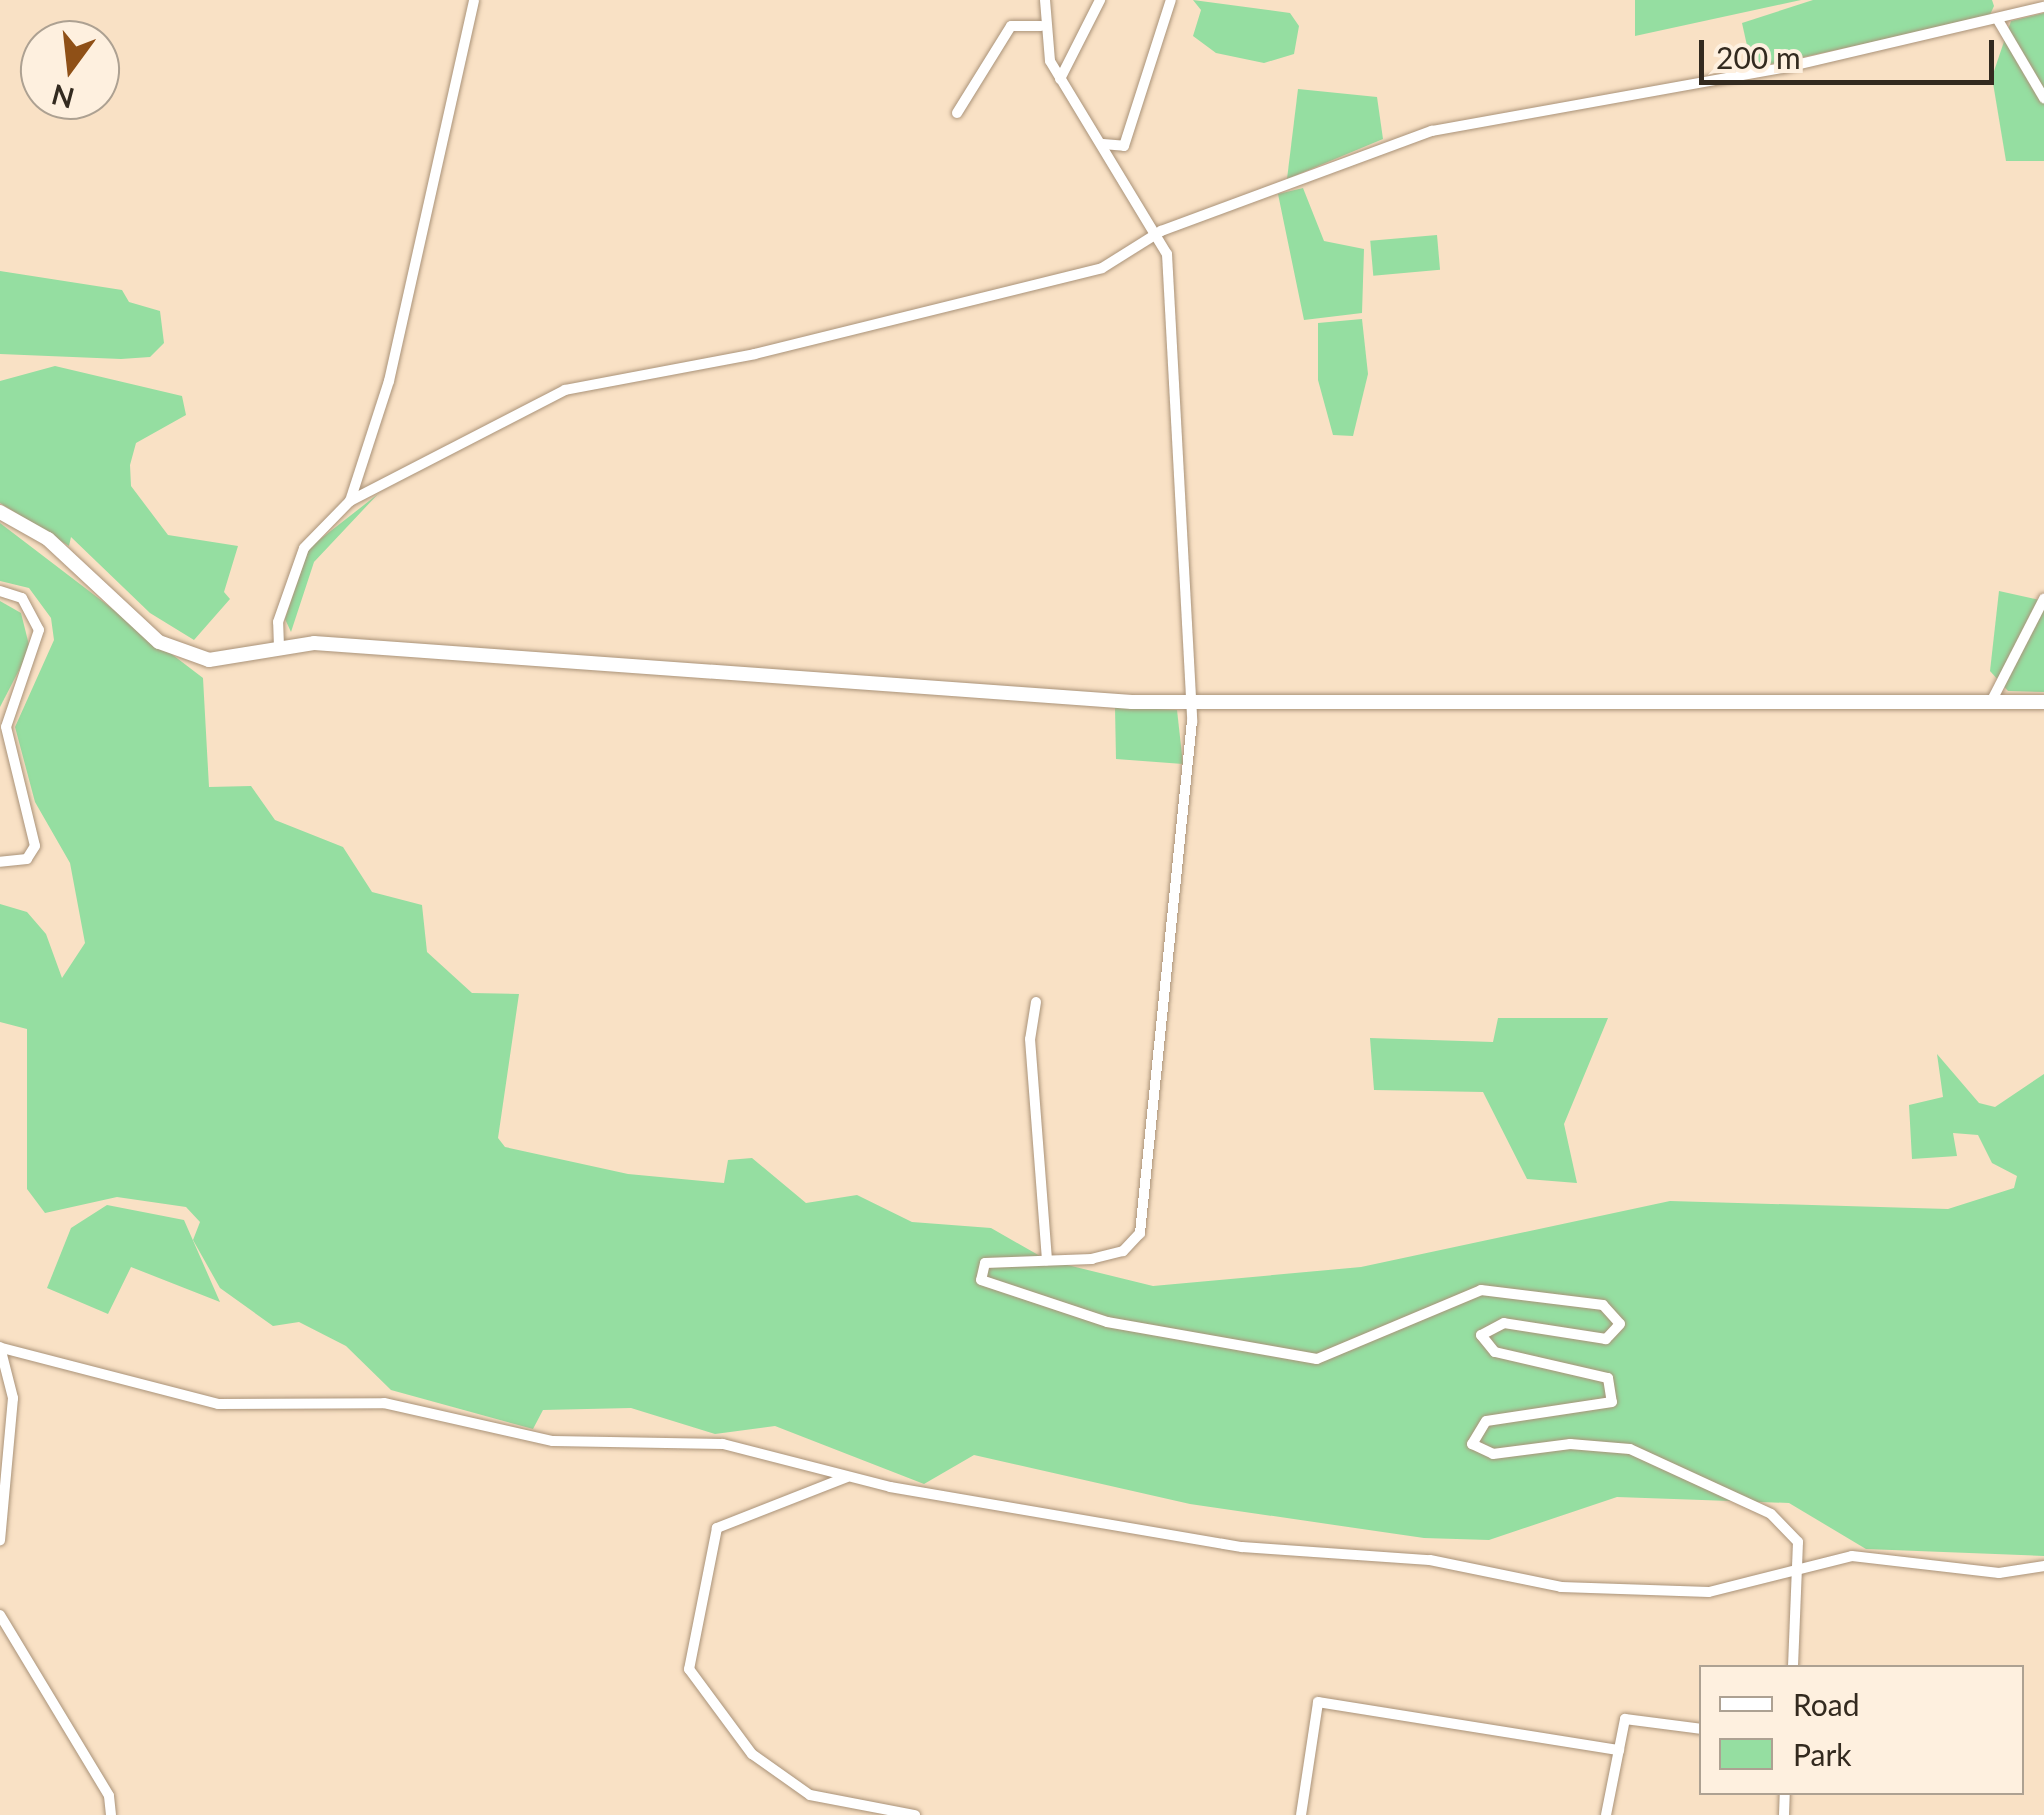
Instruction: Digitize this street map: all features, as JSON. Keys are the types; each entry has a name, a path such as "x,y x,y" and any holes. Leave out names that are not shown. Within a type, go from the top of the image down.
{"street":[{"path":"350,501 393,366 474,0"},
{"path":"1045,0 1041,26 1060,79 1161,231 1172,288 1177,552 1191,701 1149,1200 1140,1233 1124,1251 985,1262 981,1280 1107,1322 1316,1359 1481,1290 1602,1304 1620,1324 1606,1339 1504,1323 1480,1335 1496,1352 1608,1378 1612,1402 1486,1422 1472,1444 1493,1454 1570,1444 1630,1449 1771,1514 1798,1542 1801,1567 1794,1665"},
{"path":"1060,79 1100,0"},
{"path":"1103,144 1124,146 1175,1"},
{"path":"279,647 278,622 304,548 350,501 566,390 1102,268 1161,231 1432,131 1998,20 2044,7"},
{"path":"1998,20 2044,98"},
{"path":"957,113 1011,26 1041,26"},
{"path":"0,512 48,538 181,654 230,660 279,647 1191,701 2044,702"},
{"path":"0,592 22,598 40,630 6,727 35,846 27,859 0,862"},
{"path":"1992,700 2044,599"},
{"path":"1036,1002 1030,1038 1048,1260"},
{"path":"0,1540 12,1462 1,1347 218,1404 384,1403 553,1441 723,1444 848,1476 1242,1546 1430,1560 1561,1587 1709,1592 1852,1556 1999,1573 2044,1566"},
{"path":"848,1476 717,1528 690,1669 752,1754 810,1794 915,1815"},
{"path":"0,1616 101,1782 111,1815"},
{"path":"1300,1815 1318,1702 1619,1750"},
{"path":"1606,1815 1625,1720 1699,1730"}],"green space":[{"path":"1193,0 1290,13 1299,26 1294,54 1264,63 1216,53 1193,36 1201,10"},
{"path":"1635,0 1801,0 1635,36"},
{"path":"1813,0 1992,0 1994,6 1989,17 1752,68 1742,23"},
{"path":"2044,13 2044,161 2006,161 1992,77 2011,21"},
{"path":"1298,89 1377,97 1383,139 1287,179"},
{"path":"1303,188 1324,241 1364,249 1362,313 1304,320 1278,194"},
{"path":"1437,235 1440,270 1373,276 1370,241"},
{"path":"0,271 122,290 129,302 160,311 164,343 150,357 121,359 0,354"},
{"path":"1362,319 1368,374 1353,436 1333,435 1318,380 1318,323"},
{"path":"55,366 182,396 186,415 136,443 130,465 131,486 168,535 238,546 224,592 230,599 194,640 150,613 71,537 69,546 0,503 0,381"},
{"path":"378,494 314,562 291,632 285,619 309,548"},
{"path":"0,523 203,678 209,787 251,786 275,820 343,847 372,892 422,905 427,952 472,993 519,994 498,1138 505,1147 628,1174 724,1183 728,1160 752,1158 806,1203 857,1195 912,1222 991,1228 1047,1260 1153,1286 1361,1267 1670,1201 1948,1209 2014,1188 2017,1176 1992,1163 1978,1135 1953,1133 1957,1156 1912,1159 1909,1105 1943,1097 1937,1054 1979,1103 1995,1107 2044,1074 2044,1556 1866,1549 1789,1503 1617,1497 1489,1540 1424,1538 1190,1504 974,1455 924,1484 775,1426 715,1434 631,1408 543,1410 533,1429 391,1390 346,1346 299,1322 273,1326 220,1288 193,1240 200,1222 186,1207 117,1197 45,1213 27,1189 27,1029 0,1022 0,904 27,912 46,934 62,978 85,943 70,863 35,802 15,727 54,640 51,618 29,588 0,581"},
{"path":"1999,591 2044,601 2044,692 2008,691 1990,671"},
{"path":"0,601 21,613 30,649 0,707"},
{"path":"1115,707 1177,710 1183,764 1116,759"},
{"path":"1498,1018 1608,1018 1564,1124 1577,1183 1527,1179 1483,1092 1374,1090 1370,1038 1493,1042"},
{"path":"107,1205 184,1220 220,1302 131,1267 108,1314 47,1288 71,1228"}]}
